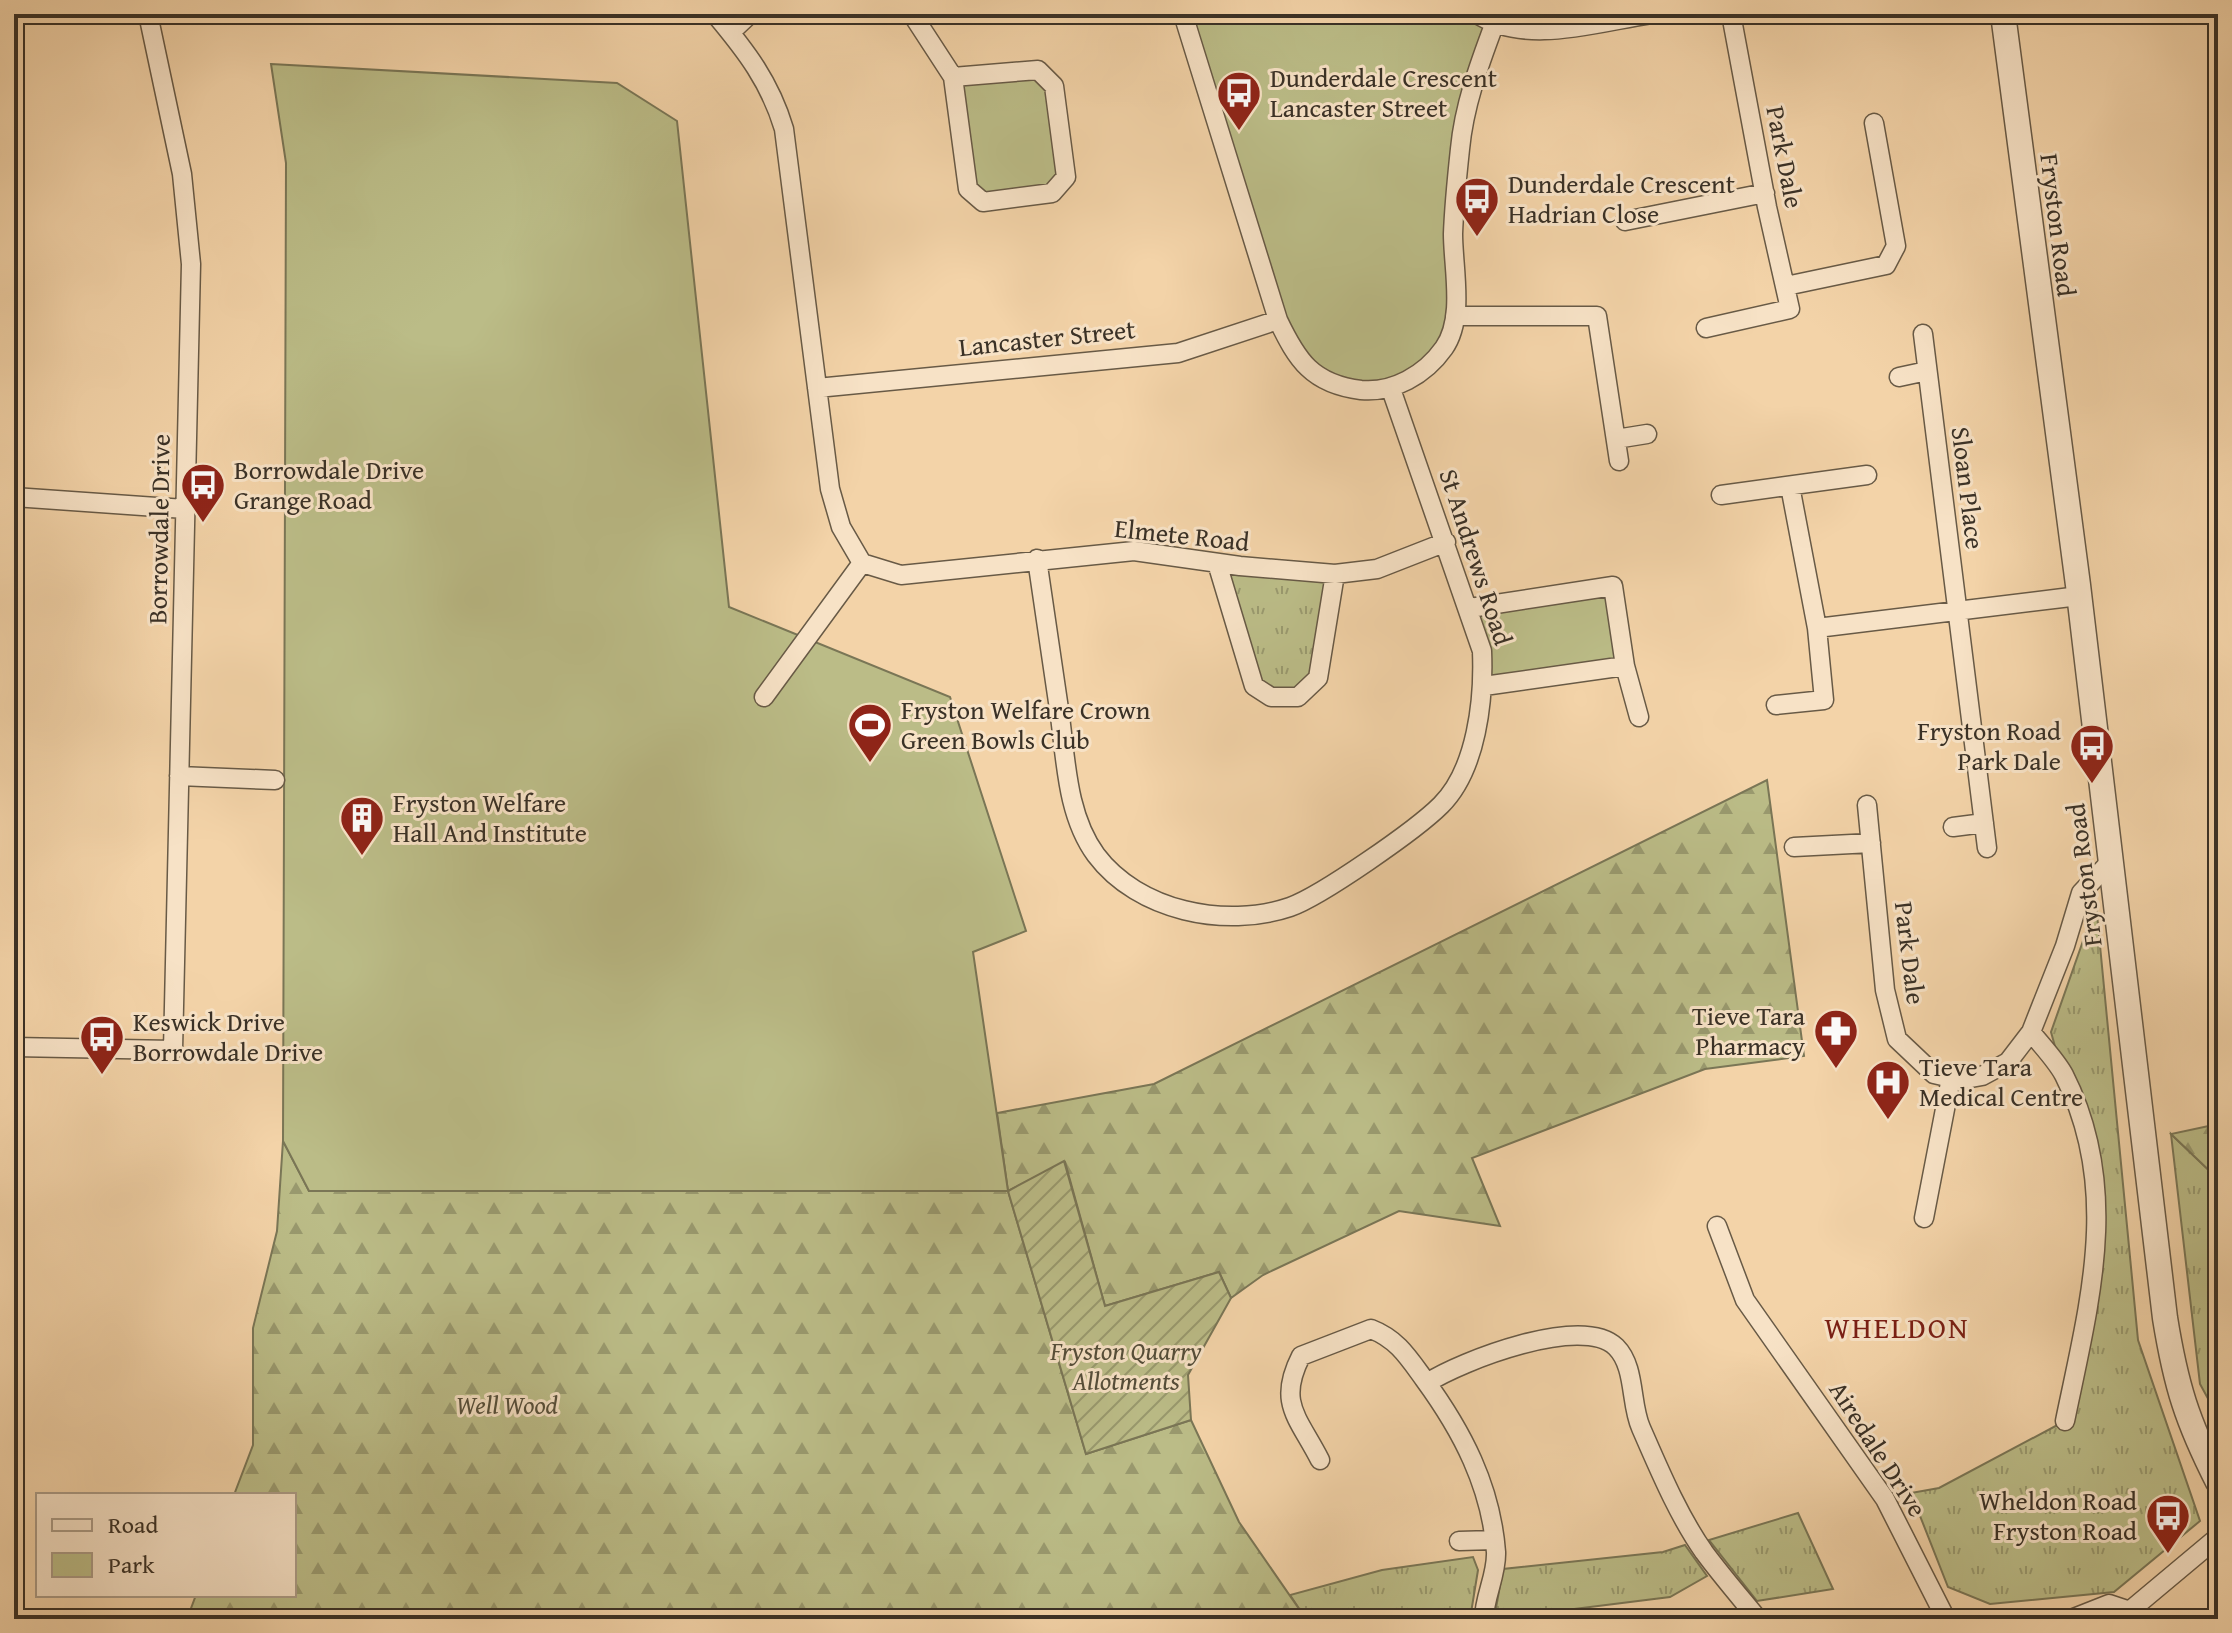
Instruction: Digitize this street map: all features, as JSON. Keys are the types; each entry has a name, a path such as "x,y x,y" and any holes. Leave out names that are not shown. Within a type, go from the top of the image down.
{"street":[{"name":"Borrowdale Drive","path":"14,1047 173,1050 191,264 182,174 148,14"},
{"path":"715,14 755,60 774,97 784,129 830,489 841,527 862,563 764,697"},
{"path":"731,32 750,14"},
{"path":"912,14 953,77 968,189 983,202 1052,193 1066,177 1054,86 1038,70 953,77"},
{"path":"1183,14 1278,320 1295,356 1311,372 1335,384 1362,390 1391,389 1421,371 1445,347 1455,316 1453,233 1460,145 1474,79 1494,25"},
{"path":"1477,14 1494,25 1525,30 1553,29 1651,14"},
{"name":"Park Dale","path":"1706,328 1790,309 1731,14"},
{"name":"Fryston Road","path":"2003,14 2079,596 2174,1371 2189,1425 2218,1482"},
{"path":"1786,286 1886,265 1896,246 1874,123"},
{"path":"1625,221 1765,193"},
{"path":"1455,316 1524,319 1597,316 1619,461"},
{"name":"Lancaster Street","path":"817,388 1178,353 1278,320"},
{"name":"Sloan Place","path":"1923,334 1987,848"},
{"path":"1899,377 1927,371"},
{"name":"St Andrews Road","path":"1037,559 1074,814 1096,856 1134,890 1184,911 1240,916 1290,907 1334,883 1442,804 1467,760 1480,721 1484,686 1482,651 1470,608 1391,389"},
{"path":"1616,439 1647,434"},
{"path":"1721,495 1867,475"},
{"path":"1776,705 1824,700 1817,628 1790,486"},
{"path":"14,497 185,509"},
{"name":"Elmete Road","path":"862,563 901,575 1134,551 1217,563 1335,574 1377,569 1446,542"},
{"path":"1217,563 1254,686 1271,697 1298,697 1318,678 1335,574"},
{"path":"1470,608 1613,586 1625,666 1639,717"},
{"path":"1817,628 2079,596"},
{"path":"1484,686 1625,666"},
{"path":"179,776 275,780"},
{"name":"Park Dale","path":"1867,805 1885,990 1897,1039 1934,1074 1951,1078"},
{"path":"1953,827 1984,823"},
{"path":"1794,847 1871,843"},
{"path":"1924,1218 1951,1078 1982,1076 2008,1062 2031,1032 2065,946 2081,893 2111,861"},
{"path":"2031,1032 2063,1073 2081,1116 2097,1198 2097,1264 2065,1421"},
{"name":"Airedale Drive","path":"1717,1226 1745,1300 1885,1499 1946,1619"},
{"path":"1320,1460 1291,1403 1288,1381 1301,1356 1371,1329 1391,1337 1458,1427 1479,1473 1489,1507 1496,1556 1484,1619"},
{"path":"1427,1383 1485,1354 1526,1345 1575,1336 1601,1339 1616,1346 1626,1360 1639,1423 1692,1532 1758,1619"},
{"path":"2071,1619 2109,1604 2125,1615 2218,1537"},
{"path":"1459,1541 1494,1540"}],"green space":[{"path":"1183,14 1477,14 1494,25 1460,145 1455,316 1421,371 1362,390 1295,356"},
{"path":"271,64 617,83 677,121 729,607 950,697 1026,931 973,952 1008,1191 309,1191 283,1141 286,163"},
{"path":"1038,70 1054,86 1066,177 1052,193 983,202 968,189 953,77"},
{"path":"1217,563 1335,574 1318,678 1298,697 1254,686"},
{"path":"1613,586 1625,666 1484,686 1470,608"},
{"path":"1767,780 1804,1056 1705,1069 1472,1158 1500,1226 1399,1211 1263,1275 1231,1298 1219,1272 1105,1306 1065,1162 1008,1191 997,1113 1154,1084"},
{"path":"2096,904 2138,1340 2200,1521 2114,1592 1990,1604 1948,1587 1911,1493 1939,1488 2065,1421 2097,1198 2051,1032"},
{"path":"2218,1124 2218,1179 2171,1134"},
{"path":"2171,1134 2218,1179 2218,1417 2200,1384"},
{"name":"Well Wood","path":"283,1141 309,1191 1008,1191 1086,1454 1191,1420 1239,1522 1306,1619 602,1615 602,1619 187,1619 195,1597 296,1597 296,1493 235,1493 253,1445 253,1328 277,1231"},
{"name":"Fryston Quarry Allotments","path":"1064,1161 1105,1306 1219,1272 1231,1298 1188,1375 1191,1420 1086,1454 1008,1191"},
{"path":"1798,1513 1833,1589 1757,1601 1709,1540"},
{"path":"1685,1545 1707,1576 1670,1597 1494,1619 1503,1569 1663,1552"},
{"path":"1473,1557 1478,1570 1470,1619 1306,1619 1290,1595 1382,1570"}],"place":[{"name":"Dunderdale Crescent Lancaster Street","path":"1239,132"},
{"name":"Dunderdale Crescent Hadrian Close","path":"1477,238"},
{"name":"Borrowdale Drive Grange Road","path":"203,524"},
{"name":"Fryston Welfare Crown Green Bowls Club","path":"870,764"},
{"name":"Fryston Road Park Dale","path":"2092,785"},
{"name":"Fryston Welfare Hall And Institute","path":"362,857"},
{"name":"Tieve Tara Pharmacy","path":"1836,1070"},
{"name":"Keswick Drive Borrowdale Drive","path":"102,1076"},
{"name":"Tieve Tara Medical Centre","path":"1888,1121"},
{"name":"Wheldon Road Fryston Road","path":"2168,1555"}],"district":[{"name":"WHELDON","path":"1897,1328"}]}
